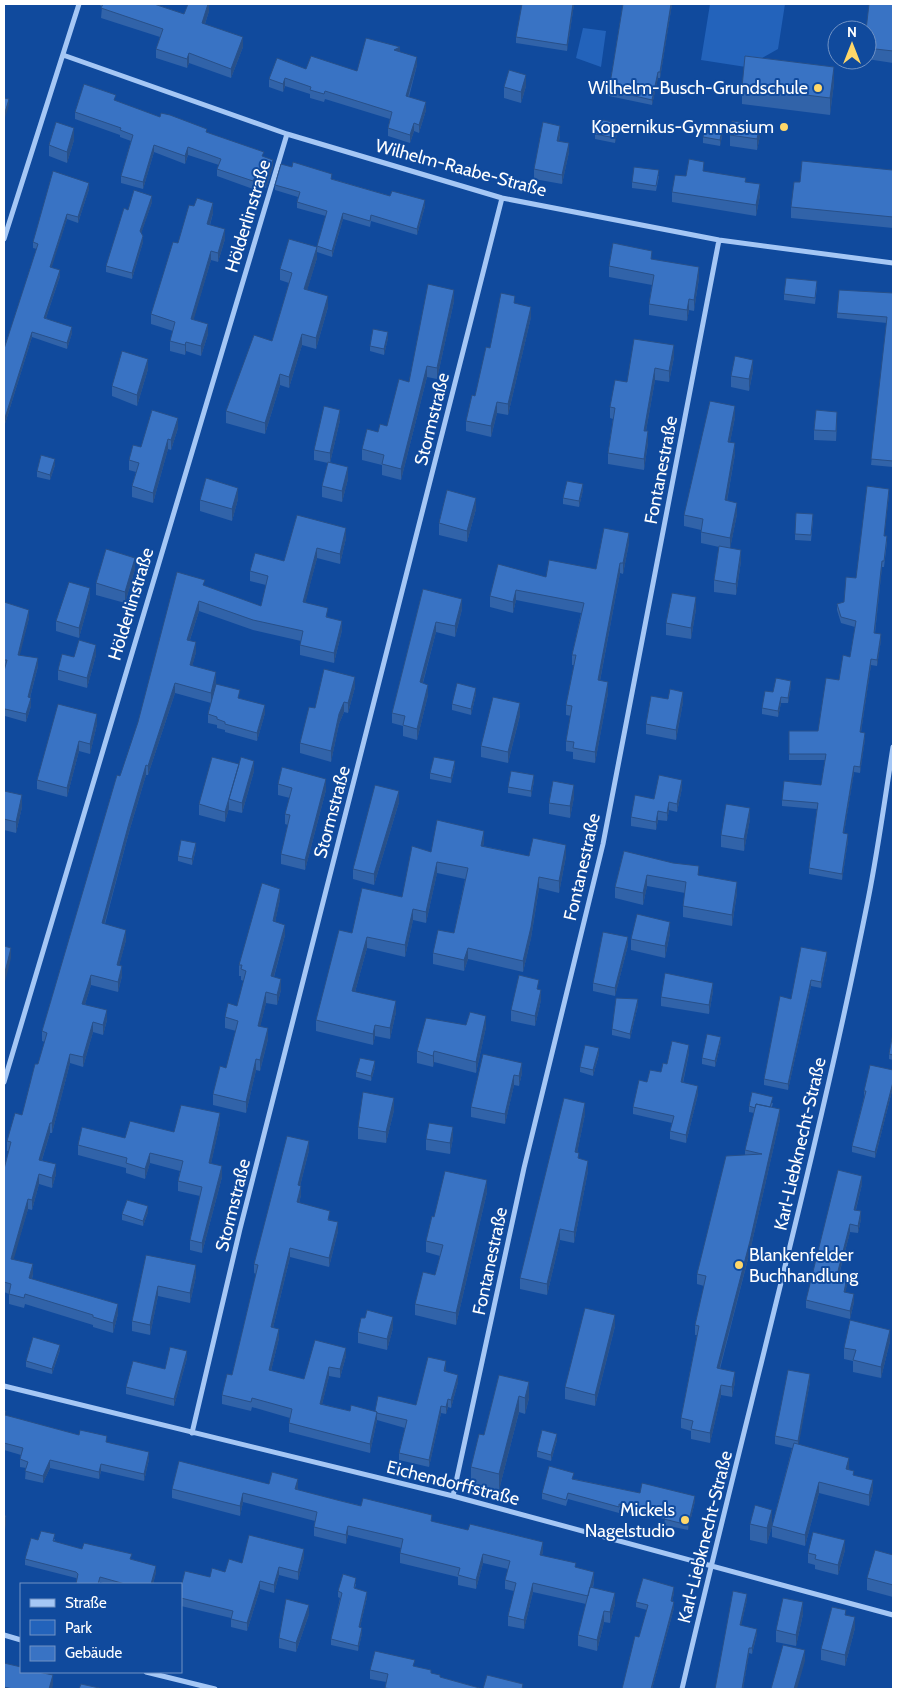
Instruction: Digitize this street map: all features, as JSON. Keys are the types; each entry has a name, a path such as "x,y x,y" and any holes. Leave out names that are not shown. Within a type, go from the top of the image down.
{"street":[{"path":"4,239 79,4"},
{"name":"Wilhelm-Raabe-Straße","path":"63,55 287,134 502,198 719,240 893,263"},
{"name":"Hölderlinstraße","path":"4,1082 287,134"},
{"name":"Stormstraße","path":"192,1433 240,1229 502,198"},
{"name":"Fontanestraße","path":"453,1496 524,1168 603,844 719,240"},
{"name":"Karl-Liebknecht-Straße","path":"682,1689 812,1156 868,898 893,747"},
{"name":"Eichendorffstraße","path":"4,1386 453,1496 893,1615"},
{"path":"4,1635 20,1640"},
{"path":"150,1673 215,1689"}],"green space":[{"path":"710,4 785,4 778,49 746,67 701,60"},
{"path":"583,28 606,31 601,67 576,58"}],"building":[{"path":"103,4 154,4 184,14 188,4 208,4 202,23 243,37 231,69 189,53 187,59 156,49 163,29 101,8"},
{"path":"522,4 573,4 567,45 516,37"},
{"path":"623,4 671,4 660,72 658,72 652,100 609,90"},
{"path":"869,4 893,4 893,51 877,49 877,20 867,20"},
{"path":"366,38 400,47 394,50 417,57 406,96 426,102 419,125 414,123 410,135 388,128 392,112 325,91 324,94 310,90 311,87 285,78 283,84 269,79 277,58 306,69 311,56 357,71"},
{"path":"745,56 827,66 827,70 834,70 830,98 742,87"},
{"path":"509,70 526,75 521,92 504,87"},
{"path":"84,84 116,95 114,100 160,117 161,113 170,115 207,129 206,132 264,152 262,156 273,160 266,180 255,177 253,181 217,169 221,159 188,147 185,156 154,145 143,182 121,176 133,135 120,130 121,128 75,112"},
{"path":"4,98 9,99 4,116"},
{"path":"598,119 618,123 615,138 595,134"},
{"path":"732,121 760,125 757,139 730,135"},
{"path":"56,122 74,128 67,152 49,145"},
{"path":"543,122 560,126 557,141 569,143 562,175 534,169"},
{"path":"706,123 723,125 720,140 703,137"},
{"path":"689,159 704,162 703,171 746,178 745,182 760,184 756,205 672,192 675,175 686,176"},
{"path":"802,161 892,170 893,165 893,217 791,207 794,182 800,182"},
{"path":"293,162 332,174 331,179 390,196 392,191 425,200 417,229 371,215 370,221 343,213 332,251 317,246 327,211 297,202 300,192 275,185 281,164 292,167"},
{"path":"634,167 659,170 656,186 632,182"},
{"path":"53,171 89,183 78,217 67,214 50,267 60,270 44,318 72,327 67,343 32,332 4,421 4,349 38,244 33,242"},
{"path":"134,190 152,196 140,231 143,236 132,273 106,266 124,208 128,210"},
{"path":"197,198 213,203 207,224 225,229 218,253 211,251 191,319 208,324 201,346 186,342 185,345 170,341 175,322 151,314 173,242 178,243 189,205 194,206"},
{"path":"289,239 317,247 304,289 328,296 316,338 302,334 289,377 280,374 265,423 226,411 254,335 272,341 292,273 280,269"},
{"path":"613,243 652,251 651,259 699,267 694,300 689,299 687,310 649,304 654,275 609,266"},
{"path":"786,278 817,281 815,298 784,294"},
{"path":"428,284 454,290 437,368 427,366 401,469 382,464 384,455 362,449 367,429 378,432 380,424 387,426 399,379 409,382"},
{"path":"839,290 893,293 893,461 871,459 887,317 837,313"},
{"path":"501,293 515,296 514,303 531,307 508,404 497,402 491,426 466,421 472,395 475,396 486,347 490,348"},
{"path":"373,329 388,332 384,349 370,346"},
{"path":"634,339 674,345 669,371 655,368 644,431 648,431 644,459 608,453 615,408 610,407 615,380 627,382"},
{"path":"122,351 148,359 137,395 112,386"},
{"path":"735,356 753,360 749,379 731,376"},
{"path":"710,401 735,406 728,442 735,443 725,500 737,503 730,538 701,532 703,519 684,515"},
{"path":"324,406 340,410 330,453 314,450"},
{"path":"152,410 178,418 171,440 168,439 153,493 132,486 139,463 129,460 133,445 141,447"},
{"path":"816,410 837,412 836,431 814,430"},
{"path":"41,455 55,459 50,475 37,471"},
{"path":"328,462 348,467 342,491 322,486"},
{"path":"206,478 238,488 232,509 200,500"},
{"path":"567,481 583,484 579,501 563,498"},
{"path":"867,486 889,489 884,536 887,536 884,561 882,561 874,633 881,634 877,660 871,659 860,732 865,733 860,767 854,766 843,833 848,834 842,874 809,868 818,803 782,800 784,781 821,785 826,754 789,754 789,731 818,731 826,678 839,680 843,655 850,657 856,621 841,617 837,604 844,602 846,577 856,578"},
{"path":"447,490 476,498 467,531 439,523"},
{"path":"796,513 813,514 811,535 795,534"},
{"path":"297,515 346,528 340,554 317,548 303,602 328,608 326,617 342,621 334,653 300,645 303,631 253,620 199,601 187,640 196,642 190,665 216,672 211,693 175,683 148,766 146,765 102,923 126,930 117,965 122,966 118,982 91,975 82,1004 107,1010 103,1025 93,1022 83,1057 70,1054 52,1123 50,1123 39,1160 56,1164 52,1178 39,1174 32,1200 28,1199 11,1259 33,1264 29,1278 118,1304 113,1323 25,1294 24,1298 9,1294 11,1284 4,1282 4,1169 11,1142 7,1141 15,1113 22,1115 35,1064 38,1064 47,1033 42,1031 117,775 120,776 138,722 177,572 205,580 203,585 261,606 268,576 250,571 255,553 284,561"},
{"path":"604,528 629,533 623,563 620,563 598,680 608,682 595,752 573,748 574,742 566,741 572,706 566,705 576,655 572,655 584,603 516,590 513,602 490,596 498,564 546,577 549,560 596,569"},
{"path":"719,546 741,550 736,584 714,580"},
{"path":"106,549 135,558 125,592 96,583"},
{"path":"69,582 90,588 79,628 56,621"},
{"path":"423,589 462,599 455,626 436,622 420,682 428,685 417,729 403,725 405,716 392,713"},
{"path":"672,593 696,597 691,628 666,623"},
{"path":"4,602 29,610 18,655 38,658 28,697 31,698 26,714 5,709 4,712 4,671 7,660 4,660"},
{"path":"79,640 96,645 87,678 58,670 62,654 74,657"},
{"path":"324,669 355,677 348,703 344,702 339,714 331,751 300,743 309,707 315,708"},
{"path":"776,678 791,681 788,698 781,697 778,711 762,708 765,691 773,692"},
{"path":"457,683 476,688 471,709 452,704"},
{"path":"216,684 240,690 238,698 265,705 257,733 225,724 225,722 217,719 217,717 208,714"},
{"path":"670,689 683,692 676,730 646,724 651,696 668,699"},
{"path":"493,697 520,703 508,752 481,746"},
{"path":"58,704 97,714 90,744 79,741 67,788 37,780"},
{"path":"212,757 239,764 225,812 199,804"},
{"path":"241,757 254,761 242,803 229,799"},
{"path":"434,757 455,761 451,778 430,773"},
{"path":"282,767 326,779 305,860 281,854 290,815 285,814 292,788 278,784"},
{"path":"511,771 534,775 531,791 508,787"},
{"path":"659,775 682,780 677,804 669,802 667,813 658,811 656,822 631,817 635,795 654,799"},
{"path":"553,781 574,785 570,806 549,803"},
{"path":"375,785 399,791 374,874 353,869"},
{"path":"4,791 22,795 16,822 4,819"},
{"path":"726,804 750,808 744,839 721,835"},
{"path":"437,820 484,831 481,846 529,856 533,838 566,845 559,881 539,877 523,961 468,948 464,960 433,953 438,930 454,933 468,868 437,862 426,912 413,909 405,945 367,937 352,991 396,1001 390,1028 375,1025 373,1034 316,1020 339,930 352,933 362,888 402,897 412,846 431,852"},
{"path":"181,840 196,843 192,859 178,856"},
{"path":"624,851 673,863 699,866 698,875 737,882 732,915 683,906 686,882 647,875 643,893 615,887"},
{"path":"262,883 280,889 273,921 285,925 271,976 281,979 277,995 266,992 258,1026 268,1028 260,1060 256,1059 246,1102 213,1094 220,1066 226,1068 238,1021 225,1017 228,1003 237,1006 246,971 241,969 242,965 239,965"},
{"path":"637,914 670,922 665,946 631,939"},
{"path":"603,932 628,937 615,988 593,983"},
{"path":"4,946 11,948 4,976"},
{"path":"801,947 827,952 821,982 811,980 788,1084 764,1079 780,996 791,999"},
{"path":"665,973 713,983 709,1005 661,997"},
{"path":"519,975 539,980 537,989 541,990 535,1016 511,1010"},
{"path":"616,998 638,999 630,1034 612,1029"},
{"path":"470,1012 486,1016 476,1062 434,1051 433,1056 417,1051 426,1018 466,1025"},
{"path":"893,1033 893,1055 889,1054"},
{"path":"707,1034 721,1037 715,1061 702,1058"},
{"path":"672,1041 689,1045 681,1082 698,1086 686,1135 670,1131 674,1116 633,1107 639,1080 647,1082 650,1070 661,1072 663,1063 667,1064"},
{"path":"585,1045 599,1048 593,1070 580,1067"},
{"path":"483,1054 522,1063 519,1076 514,1075 505,1114 471,1107"},
{"path":"360,1058 375,1061 371,1076 356,1072"},
{"path":"870,1065 893,1070 893,1082 875,1152 852,1146 866,1091 864,1091"},
{"path":"363,1092 394,1098 386,1132 358,1127"},
{"path":"752,1092 773,1097 770,1107 756,1104 755,1108 749,1106"},
{"path":"564,1098 585,1103 575,1152 579,1153 578,1158 588,1161 574,1232 560,1229 547,1284 520,1278"},
{"path":"756,1104 780,1109 750,1241 717,1368 735,1372 732,1387 721,1385 710,1433 691,1429 693,1421 681,1418 699,1326 695,1325 706,1276 697,1274 726,1156 762,1154 745,1150"},
{"path":"181,1105 220,1113 209,1163 222,1166 202,1243 190,1240 202,1187 178,1181 183,1161 150,1153 145,1169 126,1163 127,1158 78,1145 82,1127 125,1138 130,1121 174,1132"},
{"path":"429,1123 453,1127 450,1143 426,1139"},
{"path":"287,1136 309,1141 298,1185 301,1186 297,1202 330,1211 328,1220 338,1222 329,1258 290,1248 271,1327 279,1329 269,1370 304,1379 315,1340 346,1348 340,1369 329,1367 320,1404 350,1411 351,1405 377,1412 370,1444 289,1423 292,1409 252,1398 251,1402 222,1395 227,1374 232,1375 258,1265 254,1264"},
{"path":"838,1170 862,1176 854,1210 861,1211 858,1226 850,1224 838,1271 848,1273 844,1292 854,1294 850,1311 806,1300"},
{"path":"445,1171 487,1180 456,1313 415,1304 423,1272 435,1275 443,1245 426,1241"},
{"path":"127,1200 148,1206 143,1221 122,1214"},
{"path":"146,1255 196,1265 190,1293 158,1286 150,1325 132,1321"},
{"path":"585,1308 615,1315 595,1395 565,1387"},
{"path":"367,1310 393,1317 387,1339 358,1332 361,1318 365,1318"},
{"path":"850,1320 890,1330 881,1367 853,1360 856,1350 844,1348"},
{"path":"33,1337 60,1345 52,1369 26,1361"},
{"path":"170,1347 187,1351 174,1399 126,1387 133,1361 165,1369"},
{"path":"428,1357 446,1361 444,1371 458,1375 451,1400 448,1399 446,1407 441,1406 429,1460 399,1453 407,1420 375,1411 378,1396 416,1405"},
{"path":"788,1370 810,1374 798,1441 775,1436"},
{"path":"499,1375 529,1382 525,1398 519,1396 499,1474 471,1467 479,1434 484,1435"},
{"path":"4,1411 6,1411 5,1415 79,1435 80,1430 107,1436 106,1442 149,1452 144,1474 101,1464 99,1472 50,1460 43,1476 25,1471 28,1462 20,1459 23,1448 4,1443"},
{"path":"542,1430 557,1434 551,1455 537,1451"},
{"path":"794,1443 849,1458 846,1469 854,1471 853,1475 873,1480 869,1495 819,1482 805,1535 772,1526"},
{"path":"179,1461 269,1484 272,1472 298,1479 295,1489 337,1500 361,1506 363,1498 432,1515 431,1521 468,1530 470,1524 543,1542 540,1555 576,1563 575,1567 594,1572 588,1596 533,1583 524,1620 508,1616 516,1583 505,1580 510,1561 483,1554 476,1580 458,1575 460,1568 400,1553 403,1539 348,1526 346,1535 314,1527 317,1512 243,1493 240,1506 172,1489"},
{"path":"549,1466 574,1473 572,1479 640,1493 642,1483 695,1496 688,1525 664,1519 666,1514 619,1504 619,1507 568,1493 566,1500 542,1493"},
{"path":"755,1505 772,1510 767,1528 750,1524"},
{"path":"41,1531 55,1534 53,1541 82,1549 84,1543 132,1554 130,1559 156,1566 151,1583 121,1583 100,1577 98,1583 76,1583 78,1574 76,1572 25,1559 31,1538 38,1540"},
{"path":"813,1532 845,1540 838,1565 815,1559 816,1555 808,1553"},
{"path":"249,1535 304,1549 298,1572 279,1567 274,1585 260,1581 247,1623 231,1619 233,1611 182,1598 182,1583 185,1571 210,1577 212,1568 225,1572 229,1559 242,1563"},
{"path":"875,1550 893,1555 893,1585 867,1578"},
{"path":"343,1574 356,1578 354,1588 367,1592 359,1627 362,1628 358,1646 331,1639 342,1593 338,1591"},
{"path":"643,1578 674,1587 671,1601 674,1602 651,1689 622,1689 635,1636 639,1637 648,1605 636,1602"},
{"path":"590,1587 615,1593 610,1612 604,1611 597,1640 578,1635"},
{"path":"733,1591 747,1594 740,1625 757,1629 752,1648 749,1648 742,1689 715,1689"},
{"path":"783,1598 803,1602 796,1635 776,1630"},
{"path":"286,1599 309,1605 296,1643 279,1638"},
{"path":"832,1607 846,1610 845,1615 855,1617 845,1655 821,1649"},
{"path":"783,1645 805,1650 794,1689 771,1689"},
{"path":"375,1651 415,1660 413,1666 431,1670 431,1673 440,1675 440,1677 483,1689 385,1688 388,1674 370,1670"},
{"path":"4,1663 20,1667 20,1673 53,1675 49,1689 13,1689 4,1687"},
{"path":"487,1675 523,1684 522,1689 483,1689"},
{"path":"81,1684 104,1689 79,1689"}],"place":[{"name":"Wilhelm-Busch-Grundschule","path":"818,88"},
{"name":"Kopernikus-Gymnasium","path":"784,127"},
{"name":"Blankenfelder Buchhandlung","path":"739,1265"},
{"name":"Mickels Nagelstudio","path":"685,1520"}]}
